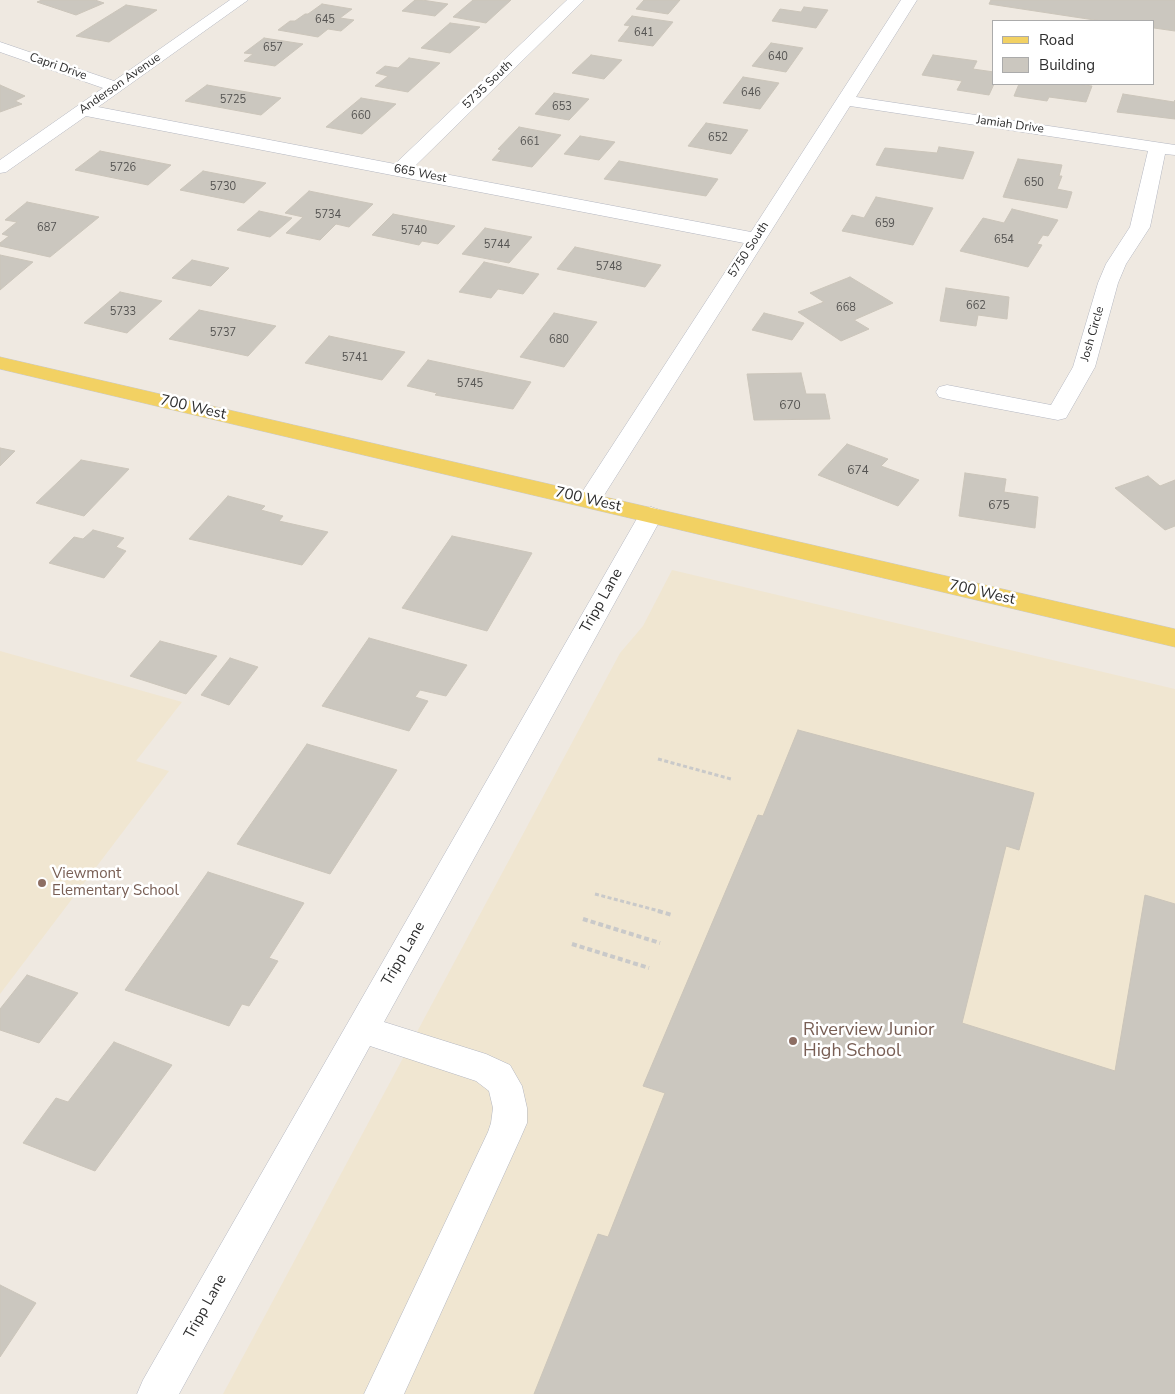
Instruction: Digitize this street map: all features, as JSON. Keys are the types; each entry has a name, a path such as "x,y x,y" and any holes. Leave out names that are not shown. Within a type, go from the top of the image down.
{"main road":[{"name":"700 West","path":"0,363 1175,638"}],"street":[{"name":"Anderson Avenue","path":"0,168 240,0"},
{"name":"5735 South","path":"400,170 576,0"},
{"name":"5750 South","path":"588,500 909,0"},
{"name":"Capri Drive","path":"0,47 116,87"},
{"name":"Jamiah Drive","path":"844,100 1167,149"},
{"name":"665 West","path":"84,110 756,239"},
{"name":"Josh Circle","path":"947,392 1058,413 1084,367 1108,283 1116,264 1140,227 1167,149"},
{"name":"Tripp Lane","path":"157,1394 651,514"},
{"path":"361,1029 486,1069 498,1076 505,1086 510,1108 509,1122 502,1139 384,1394"}],"path":[{"path":"658,759 731,779"},
{"path":"595,894 672,916"},
{"path":"583,919 660,943"},
{"path":"572,944 649,968"}],"shaded area":[{"name":"Riverview Junior High School","path":"672,570 1175,689 1175,1394 223,1394 620,653 643,626"},
{"name":"Viewmont Elementary School","path":"0,651 182,702 136,761 169,771 0,994"}],"building":[{"path":"42,0 95,0 104,3 76,15 37,2"},
{"path":"415,0 448,4 435,16 402,11"},
{"path":"473,0 511,0 486,23 453,17"},
{"path":"644,0 680,0 668,14 636,9"},
{"path":"991,0 1175,0 1175,31 1155,28 1155,20 1094,20 989,4"},
{"path":"322,4 352,9 340,18 354,20 341,31 328,29 318,37 278,30 290,21 295,21"},
{"path":"126,5 157,10 109,42 76,36"},
{"path":"804,7 828,10 816,28 772,21 780,9 801,12"},
{"path":"632,16 673,22 653,46 618,41 630,26 624,25"},
{"path":"450,23 480,27 450,53 421,48"},
{"path":"264,38 303,44 275,66 244,61 253,54 244,53"},
{"path":"771,43 803,48 786,72 752,66"},
{"path":"591,55 622,60 604,79 572,73"},
{"path":"933,55 977,61 973,69 992,72 992,85 994,85 989,95 957,90 962,81 922,75"},
{"path":"409,58 440,63 408,92 375,86 388,76 376,73 385,66 398,68"},
{"path":"743,77 779,83 760,109 723,103"},
{"path":"0,85 25,96 15,101 22,104 0,112"},
{"path":"207,85 281,98 261,115 185,101"},
{"path":"1019,85 1092,86 1086,102 1049,97 1047,101 1014,96"},
{"path":"554,93 589,99 569,120 535,114"},
{"path":"1123,94 1174,102 1175,100 1175,119 1117,112"},
{"path":"361,98 396,104 362,134 326,127"},
{"path":"706,123 748,130 731,154 688,146"},
{"path":"519,127 561,135 532,167 492,160 501,150 498,149"},
{"path":"580,136 615,142 599,160 564,154"},
{"path":"939,147 974,152 963,179 876,165 885,148 937,153"},
{"path":"100,151 171,165 148,185 75,170"},
{"path":"1018,159 1062,165 1059,176 1062,176 1057,189 1072,192 1067,208 1003,197"},
{"path":"619,161 718,179 706,196 604,179"},
{"path":"203,171 266,183 244,203 180,190"},
{"path":"309,191 373,204 349,227 336,224 320,240 286,233 303,217 285,213"},
{"path":"876,197 933,208 913,245 842,231 852,215 864,218"},
{"path":"27,202 99,217 50,257 0,246 0,243 9,236 2,234 17,222 5,220"},
{"path":"1012,209 1058,220 1048,236 1043,235 1037,244 1042,245 1028,267 960,251 983,218 1004,223"},
{"path":"259,211 292,218 270,237 237,230"},
{"path":"393,214 455,226 438,244 422,241 419,245 372,235"},
{"path":"485,228 532,237 509,263 462,254"},
{"path":"575,247 661,265 645,287 557,269"},
{"path":"0,255 33,262 0,290"},
{"path":"192,260 229,268 211,286 172,278"},
{"path":"484,262 539,274 523,294 498,289 491,298 459,292"},
{"path":"850,277 893,303 854,320 869,329 841,341 798,312 824,302 810,293"},
{"path":"946,288 1009,297 1007,319 978,315 976,326 940,321"},
{"path":"120,292 162,301 127,333 84,323"},
{"path":"199,310 276,326 248,356 169,339"},
{"path":"554,313 597,322 564,367 520,357"},
{"path":"764,313 804,323 792,340 752,330"},
{"path":"329,336 405,352 382,380 305,363"},
{"path":"428,360 531,382 513,409 435,395 437,393 407,386"},
{"path":"801,373 806,394 825,394 830,419 754,420 747,374"},
{"path":"847,444 888,459 881,466 919,480 898,506 818,475"},
{"path":"0,448 15,451 0,466"},
{"path":"81,460 129,469 84,516 36,503"},
{"path":"965,473 1006,479 1004,492 1038,497 1035,528 959,516"},
{"path":"1148,476 1160,486 1175,480 1175,526 1165,530 1115,488"},
{"path":"228,496 265,506 261,510 283,516 279,521 328,532 302,565 189,539"},
{"path":"93,530 124,538 116,547 126,551 104,578 49,563 74,537 83,539"},
{"path":"452,536 532,553 487,631 402,608"},
{"path":"369,638 467,665 446,696 420,690 415,697 428,701 409,731 322,706"},
{"path":"160,641 217,656 186,694 130,676"},
{"path":"230,658 258,667 229,705 201,695"},
{"path":"798,730 1034,793 1019,850 1006,846 962,1023 1115,1071 1145,895 1175,904 1175,1394 534,1394 598,1234 608,1237 665,1093 643,1086 758,815 763,816"},
{"path":"307,744 397,770 330,874 237,844"},
{"path":"208,872 304,903 269,958 278,961 249,1006 242,1004 229,1026 125,990"},
{"path":"27,975 78,993 39,1043 0,1030 0,1009"},
{"path":"114,1042 172,1065 95,1171 23,1143 56,1098 68,1102"},
{"path":"0,1285 36,1303 0,1357"}],"place":[{"name":"Viewmont Elementary School","path":"42,883"},
{"name":"Riverview Junior High School","path":"793,1041"}]}
